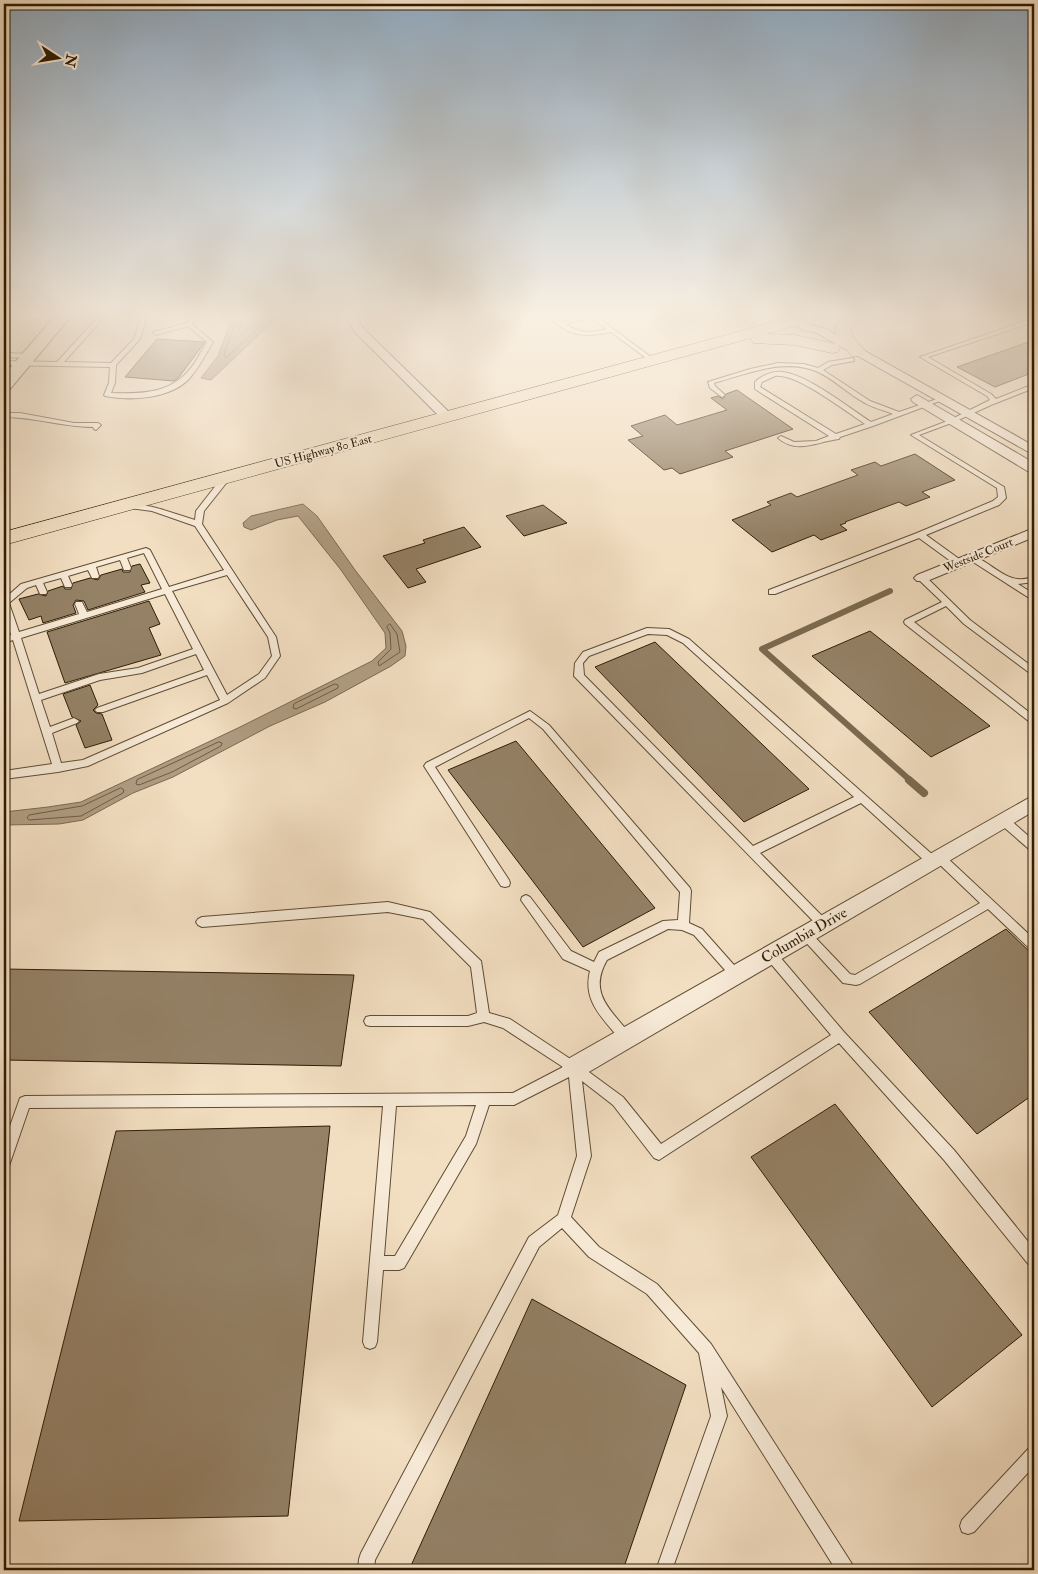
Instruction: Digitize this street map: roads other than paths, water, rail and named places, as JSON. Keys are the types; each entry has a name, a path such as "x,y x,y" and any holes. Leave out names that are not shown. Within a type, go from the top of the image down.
{"main road":[{"name":"US Highway 80 East","path":"4,539 130,506 227,477 548,388"},
{"path":"4,520 130,506"},
{"path":"4,548 40,529"}],"street":[{"path":"419,388 447,416"},
{"path":"903,388 952,421 1034,469"},
{"path":"921,388 1034,451"},
{"name":"Westside Court","path":"922,578 1034,532"},
{"name":"Columbia Drive","path":"574,1068 1034,802"}],"lane":[{"path":"110,388 107,395 140,396 170,388"},
{"path":"714,388 722,395"},
{"path":"758,388 836,438"},
{"path":"812,388 871,425"},
{"path":"847,388 868,402 897,413"},
{"path":"978,388 989,395 994,401 992,403"},
{"path":"772,592 920,535 996,503 1002,498 1000,488 914,435 1028,388"},
{"path":"781,438 793,444 802,445 836,438 897,413 942,399"},
{"path":"4,415 20,414 74,425 98,425 96,428"},
{"path":"198,524 200,511 227,477"},
{"path":"4,775 85,763 225,701 262,676 276,656 272,637 198,524 153,509 130,506"},
{"path":"920,535 1003,578 1034,598"},
{"path":"58,768 4,602 24,586 146,550 225,701"},
{"path":"123,557 127,568"},
{"path":"91,566 96,576"},
{"path":"4,640 84,615 108,604 230,571"},
{"path":"64,574 68,584"},
{"path":"922,578 967,622 1034,672"},
{"path":"1003,578 1018,582 1034,579"},
{"path":"39,582 43,592"},
{"path":"948,602 908,622 1034,721"},
{"path":"79,604 84,615"},
{"path":"52,613 56,624"},
{"path":"988,903 856,980 847,979 814,929 752,852 579,676 579,663 586,654 647,631 669,632 686,641 862,798 988,903 1034,946"},
{"path":"36,698 100,676 139,671 198,650"},
{"path":"100,710 210,671"},
{"path":"505,883 429,766 530,714 546,727 686,891 683,925"},
{"path":"46,732 74,721"},
{"path":"752,852 862,798"},
{"path":"1003,820 1034,847"},
{"path":"526,900 567,955 596,968"},
{"path":"202,922 388,907 426,915 477,965 484,1017"},
{"path":"626,1038 596,1002 592,980 603,956 667,924 683,925 698,932 736,974"},
{"path":"770,954 840,1036 949,1155 1034,1260"},
{"path":"370,1021 468,1021 484,1017 506,1023 574,1068 618,1101 660,1152 840,1036"},
{"path":"4,1162 25,1102 514,1099 574,1068"},
{"path":"366,1570 367,1559 534,1242 564,1219 584,1156 574,1068"},
{"path":"370,1342 390,1099"},
{"path":"376,1263 399,1263 471,1139 485,1099"},
{"path":"564,1219 594,1252 652,1289 706,1349 846,1570"},
{"path":"664,1570 719,1416 706,1349"},
{"path":"968,1526 1034,1455"}],"water":[{"path":"303,504 317,516 355,570 402,631 406,646 405,656 391,666 325,702 270,726 173,777 133,793 83,820 59,824 4,825 4,812 81,802 238,728 372,661 386,648 385,633 341,570 298,516 277,520 251,530 244,527 243,523 251,516"}],"waterway":[{"path":"890,591 762,649 911,781"},
{"path":"909,780 924,793"}]}
